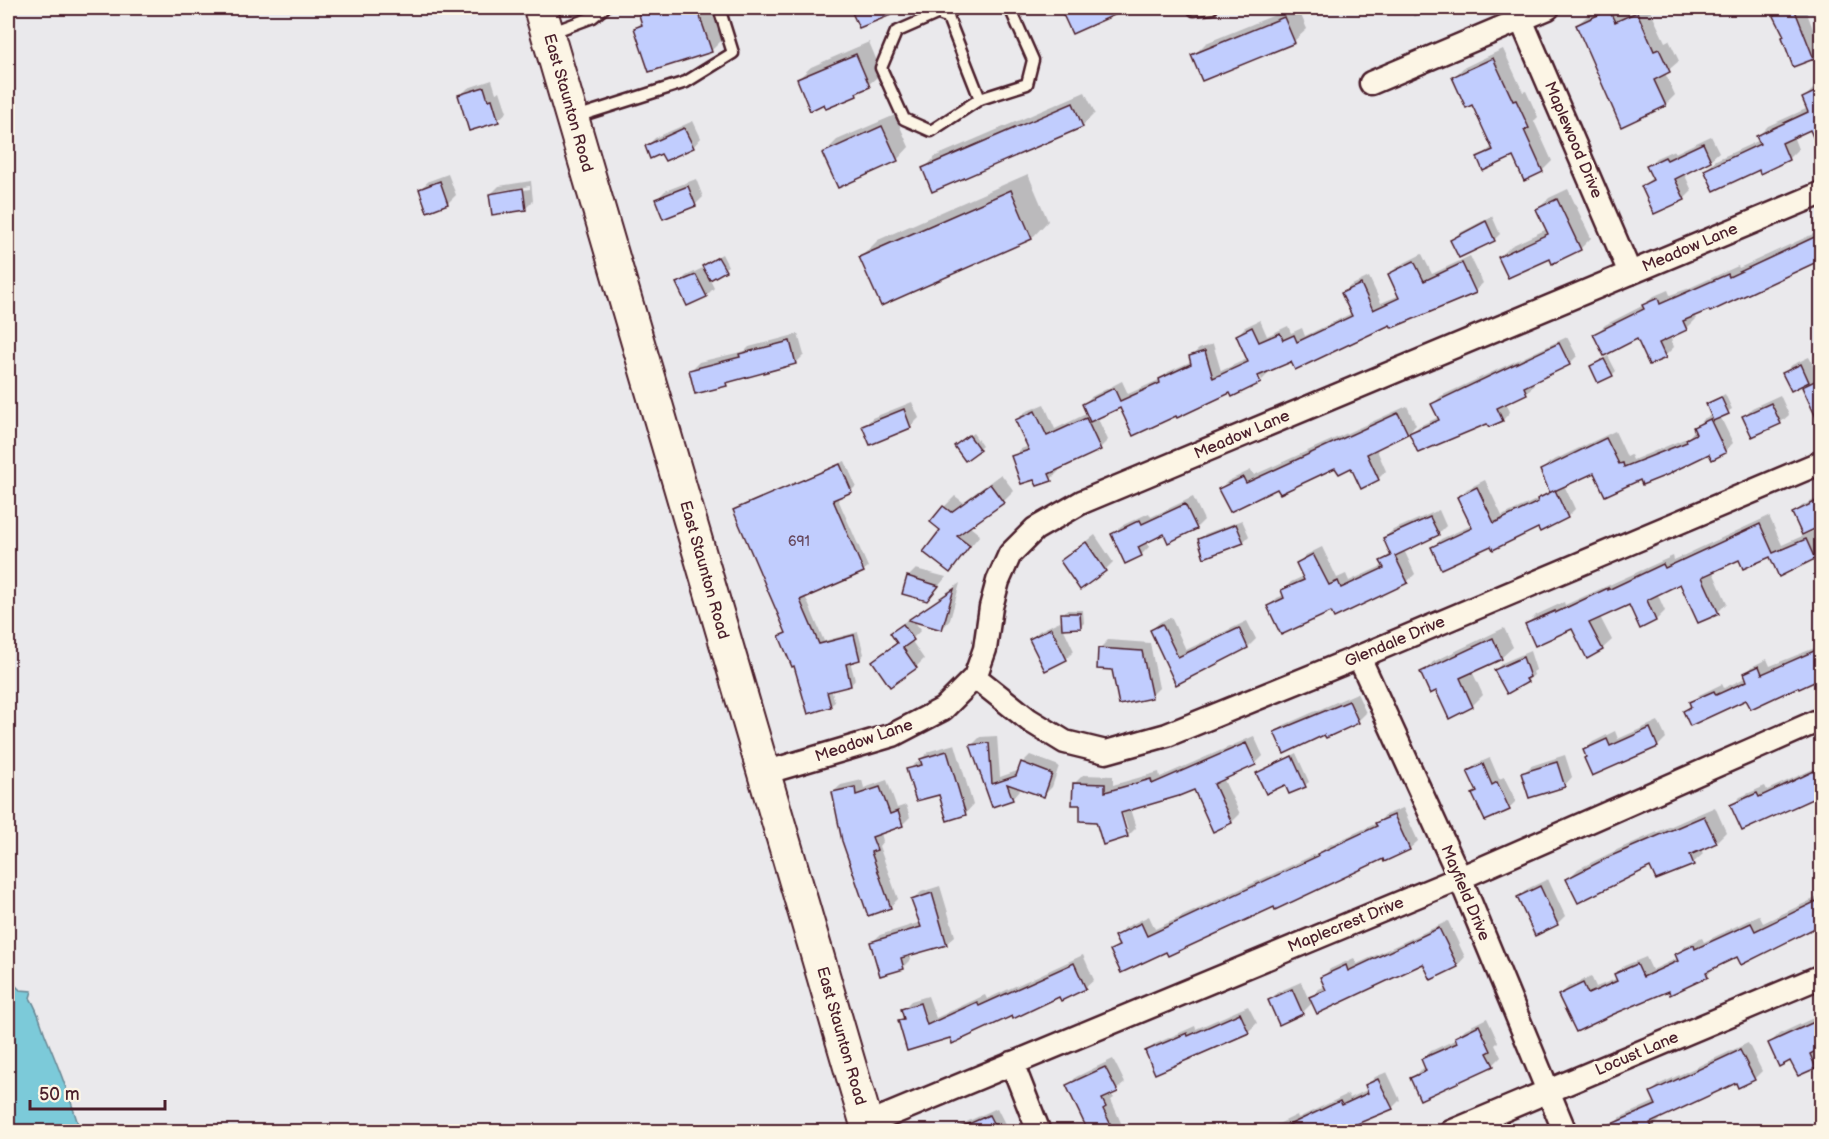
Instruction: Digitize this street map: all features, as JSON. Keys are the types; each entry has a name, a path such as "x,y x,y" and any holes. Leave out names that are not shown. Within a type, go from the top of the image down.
{"main road":[{"name":"East Staunton Road","path":"543,21 868,1128"}],"street":[{"path":"1371,83 1519,14 1548,8"},
{"name":"Maplewood Drive","path":"1519,14 1630,273"},
{"name":"Meadow Lane","path":"764,773 893,735 943,708 975,677 985,649 991,607 998,581 1010,554 1035,529 1082,502 1821,193"},
{"name":"Glendale Drive","path":"975,677 1029,720 1065,742 1106,752 1167,735 1359,657 1821,462"},
{"name":"Mayfield Drive","path":"1359,657 1460,879 1565,1131"},
{"name":"Maplecrest Drive","path":"868,1128 1012,1063 1460,879 1821,719"},
{"name":"Locust Lane","path":"1451,1131 1821,976"},
{"path":"1012,1063 1038,1131"}],"lane":[{"path":"543,21 593,17 604,8"},
{"path":"572,118 686,82 733,52 719,8"},
{"path":"980,99 947,8 896,32 881,68 904,119 931,131 980,99 1027,84 1033,60 1010,8"},
{"path":"1193,8 1194,10 1212,8"}],"water":[{"path":"8,972 13,983 20,990 32,991 30,998 73,1107 80,1131 8,1131"}],"building":[{"path":"637,8 697,8 712,52 649,72 634,28 642,25"},
{"path":"850,8 908,8 859,28"},
{"path":"1060,8 1130,8 1072,34"},
{"path":"1770,8 1794,8 1814,59 1793,67 1782,37 1784,36"},
{"path":"1609,10 1615,22 1637,12 1654,51 1659,49 1670,72 1654,80 1666,106 1621,127 1576,25"},
{"path":"1284,17 1295,43 1202,81 1191,55"},
{"path":"856,54 870,87 856,93 857,96 826,109 824,104 810,111 797,79"},
{"path":"1493,58 1513,101 1516,100 1529,128 1524,130 1543,172 1524,181 1513,157 1483,171 1477,157 1493,150 1472,105 1466,108 1452,77"},
{"path":"484,87 488,100 492,99 499,122 469,131 458,95"},
{"path":"1821,89 1821,155 1810,130 1782,143 1789,160 1760,174 1759,170 1714,191 1704,170 1760,144 1756,136 1808,112 1802,98"},
{"path":"1073,103 1083,127 932,192 922,168"},
{"path":"882,126 898,161 838,188 822,153"},
{"path":"684,128 694,148 665,161 661,154 650,159 645,146"},
{"path":"1703,143 1711,161 1675,179 1685,200 1654,214 1641,186 1653,180 1646,166 1665,157 1667,160"},
{"path":"440,181 448,204 427,212 419,189"},
{"path":"688,186 696,206 663,219 655,199"},
{"path":"523,188 526,210 492,215 489,194"},
{"path":"1011,190 1032,239 881,306 859,257"},
{"path":"1557,199 1581,250 1552,264 1550,259 1508,278 1498,257 1548,234 1536,209"},
{"path":"1486,221 1495,241 1459,258 1450,240"},
{"path":"1821,234 1821,260 1710,312 1709,310 1683,321 1687,330 1659,343 1666,358 1649,365 1637,339 1604,356 1593,334 1644,309 1642,305 1658,298 1660,304 1728,274 1729,277"},
{"path":"718,257 726,271 710,280 702,266"},
{"path":"1414,261 1424,281 1462,263 1476,293 1392,328 1390,325 1295,370 1291,362 1258,376 1261,383 1232,397 1230,393 1133,436 1120,408 1090,422 1082,404 1114,388 1120,401 1160,383 1159,379 1191,364 1189,356 1205,351 1213,378 1248,362 1236,335 1252,327 1259,342 1280,333 1283,340 1294,335 1297,342 1352,316 1341,293 1361,284 1373,310 1399,298 1388,274"},
{"path":"696,275 707,297 687,306 676,283"},
{"path":"790,341 796,364 695,394 689,370"},
{"path":"1559,343 1570,365 1524,387 1527,394 1497,408 1503,421 1489,427 1487,424 1418,453 1409,433 1439,420 1431,404"},
{"path":"1604,359 1613,376 1598,383 1590,366"},
{"path":"1801,364 1809,382 1791,391 1782,373"},
{"path":"1821,378 1821,428 1802,387"},
{"path":"1721,397 1729,414 1713,421 1706,404"},
{"path":"1771,403 1781,424 1752,437 1742,416"},
{"path":"904,409 911,428 870,445 862,426"},
{"path":"1035,411 1047,436 1086,418 1101,450 1049,474 1052,481 1037,486 1034,480 1021,484 1011,456 1029,450 1015,420"},
{"path":"1398,413 1408,434 1367,454 1379,480 1361,489 1351,468 1339,474 1335,468 1280,494 1277,489 1230,512 1218,489 1243,477 1246,483"},
{"path":"1710,419 1726,453 1712,460 1709,454 1642,485 1640,480 1605,496 1594,473 1550,493 1540,470 1606,438 1619,464 1623,463 1624,467 1687,442 1686,439 1696,434 1693,427"},
{"path":"969,435 980,450 965,461 954,446"},
{"path":"840,464 852,492 833,500 864,572 800,600 819,644 854,635 860,660 846,664 851,686 827,692 831,707 808,714 794,666 792,667 779,636 786,633 733,510"},
{"path":"990,484 1004,503 957,536 970,546 950,573 923,552 940,530 930,522 943,506 951,512"},
{"path":"1477,487 1494,523 1538,502 1537,499 1555,490 1568,518 1540,532 1538,528 1493,550 1491,546 1441,569 1431,547 1472,528 1457,497"},
{"path":"1821,499 1821,526 1802,535 1792,513"},
{"path":"1185,504 1197,529 1168,543 1164,534 1138,547 1142,556 1125,564 1111,534 1140,520 1142,524"},
{"path":"1430,517 1439,535 1395,556 1408,583 1334,618 1331,612 1281,635 1267,606 1284,598 1281,590 1304,580 1296,563 1313,554 1329,585 1338,581 1341,588 1384,568 1380,561 1391,556 1383,538"},
{"path":"1236,524 1244,543 1204,558 1198,539"},
{"path":"1760,524 1773,553 1806,539 1815,559 1779,577 1770,557 1743,569 1739,560 1702,577 1719,614 1698,623 1680,584 1647,600 1656,621 1640,629 1629,605 1589,623 1603,650 1587,659 1572,629 1535,646 1525,624 1555,611 1555,613 1608,588 1608,590 1663,564 1665,568"},
{"path":"1086,542 1106,571 1080,590 1060,561"},
{"path":"907,576 939,586 927,601 902,594"},
{"path":"954,589 942,630 908,620"},
{"path":"1061,613 1080,613 1081,628 1062,629"},
{"path":"903,624 914,640 903,648 917,668 890,687 872,661 897,643 890,633"},
{"path":"1162,624 1178,657 1239,628 1248,648 1176,685 1150,630"},
{"path":"1051,628 1067,660 1045,671 1029,639"},
{"path":"1493,638 1502,659 1460,678 1473,707 1449,719 1436,691 1430,694 1420,672"},
{"path":"1098,648 1142,651 1152,698 1119,705 1112,670 1097,669"},
{"path":"1821,648 1821,679 1751,709 1746,700 1690,726 1683,711 1691,707 1689,702 1714,691 1716,695 1747,681 1744,673 1759,666 1762,674"},
{"path":"1523,657 1530,677 1526,679 1528,682 1507,694 1494,670"},
{"path":"1349,701 1359,723 1326,738 1324,735 1284,754 1274,732"},
{"path":"1650,728 1658,747 1592,776 1583,750 1607,739 1610,746"},
{"path":"989,743 992,784 1016,776 1021,762 1052,774 1044,797 1007,784 1013,800 992,807 970,745"},
{"path":"1246,743 1256,765 1214,784 1232,823 1213,832 1194,790 1121,813 1128,837 1103,845 1096,822 1080,821 1080,805 1072,805 1073,783 1105,784 1105,792 1151,779 1152,784"},
{"path":"947,751 966,815 947,821 939,795 916,801 906,769 922,765 920,759"},
{"path":"1292,756 1306,787 1289,794 1285,785 1266,794 1256,773"},
{"path":"1557,762 1565,787 1529,798 1521,773"},
{"path":"1483,764 1492,785 1497,782 1510,810 1485,821 1472,794 1477,792 1467,771"},
{"path":"1814,771 1821,787 1821,795 1742,831 1730,805 1757,793 1759,797"},
{"path":"855,787 856,795 880,787 890,814 898,811 903,826 872,837 877,850 871,852 891,908 868,916 842,841 832,792"},
{"path":"1394,815 1410,850 1384,862 1383,859 1275,910 1274,907 1168,956 1166,952 1121,973 1110,950 1119,946 1114,936 1141,923 1147,936 1318,856 1317,854 1377,826 1375,823"},
{"path":"1704,816 1717,843 1690,855 1694,865 1656,880 1650,867 1578,903 1566,879 1611,856"},
{"path":"1540,886 1558,925 1535,936 1517,897"},
{"path":"932,893 947,945 901,958 904,969 880,976 870,942 921,927 911,900"},
{"path":"1821,899 1821,925 1741,965 1737,957 1706,972 1708,977 1670,995 1669,991 1576,1032 1558,995 1583,983 1588,994 1617,981 1614,974 1637,964 1643,977 1678,961 1675,954 1694,945 1695,949 1751,923 1755,931"},
{"path":"1439,928 1458,967 1431,980 1423,964 1317,1014 1309,997 1326,990 1320,977 1346,965 1348,971"},
{"path":"1074,963 1086,989 1061,1001 1059,997 1013,1019 1012,1016 952,1044 950,1038 907,1051 898,1020 904,1019 901,1009 920,1003 927,1025 977,1002 979,1006"},
{"path":"1292,989 1303,1014 1279,1025 1268,1000"},
{"path":"1240,1013 1249,1033 1155,1074 1145,1051 1187,1033 1188,1036"},
{"path":"1821,1019 1821,1048 1810,1054 1816,1068 1798,1076 1790,1061 1779,1067 1768,1043"},
{"path":"1479,1025 1491,1051 1487,1053 1494,1066 1420,1100 1410,1078 1426,1071 1421,1059 1457,1043 1455,1037"},
{"path":"1740,1050 1755,1080 1738,1088 1736,1083 1650,1123 1654,1131 1595,1131 1656,1105 1650,1092"},
{"path":"1105,1067 1118,1092 1102,1099 1106,1107 1103,1109 1114,1131 1088,1131 1066,1085"},
{"path":"1378,1079 1393,1109 1340,1131 1276,1131 1340,1101 1342,1105 1368,1093 1365,1085"},
{"path":"989,1115 997,1131 953,1131"}]}
